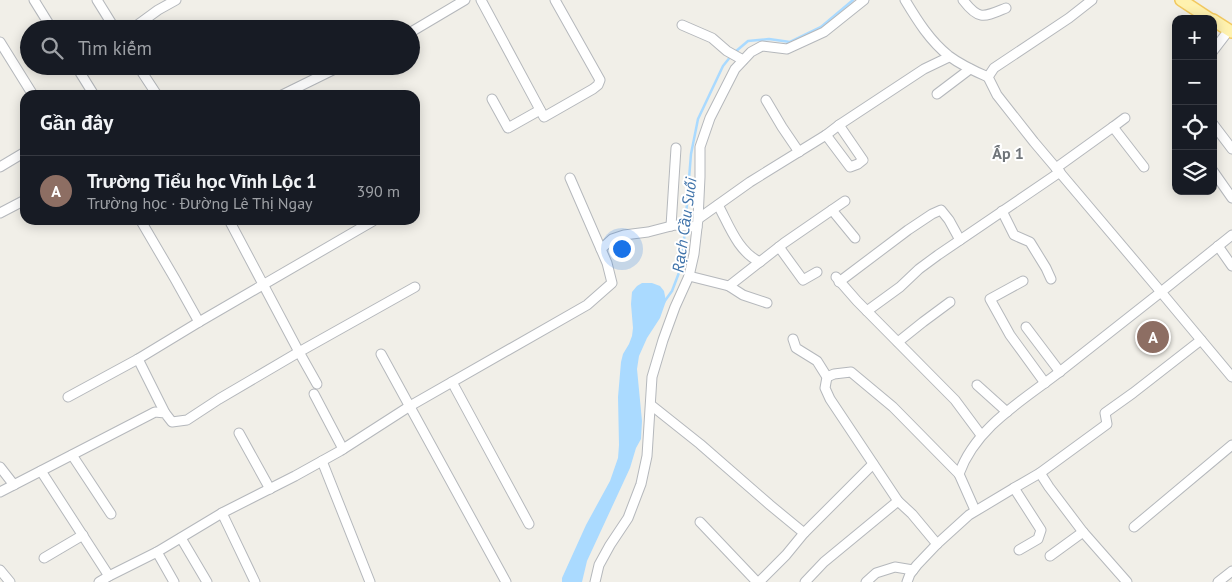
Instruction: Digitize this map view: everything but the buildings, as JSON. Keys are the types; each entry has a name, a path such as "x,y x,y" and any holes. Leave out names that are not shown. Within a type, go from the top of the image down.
{"main road":[{"path":"1180,0 1204,15"},
{"path":"1217,23 1230,31"}],"street":[{"path":"34,0 46,20"},
{"path":"97,0 109,20"},
{"path":"420,27 465,0"},
{"path":"481,0 544,117 593,89 600,80 556,0"},
{"path":"595,582 600,565 610,545 628,518 648,456 652,377 675,307 689,276 694,254 700,177 700,147 710,118 740,58 762,46 787,50 824,32 864,0"},
{"path":"905,0 930,38 949,56 988,77 997,95 1232,377"},
{"path":"963,0 977,15 987,16 1006,8"},
{"path":"988,77 994,68 1069,18 1092,0"},
{"path":"145,20 170,2"},
{"path":"682,25 712,38 727,52 740,58"},
{"path":"1217,46 1230,31"},
{"path":"0,42 20,74"},
{"path":"601,249 616,237 673,226 695,224 718,204 750,182 826,135 924,69 949,56"},
{"path":"938,94 970,69"},
{"path":"21,75 30,90"},
{"path":"82,75 91,90"},
{"path":"143,75 152,90"},
{"path":"292,90 323,75"},
{"path":"492,99 508,128 540,110"},
{"path":"766,100 799,152"},
{"path":"867,311 919,269 1058,170 1125,118"},
{"path":"826,135 850,167 858,164 863,160 839,125"},
{"path":"1113,127 1144,167"},
{"path":"1217,129 1232,149"},
{"path":"673,226 676,148"},
{"path":"0,167 20,155"},
{"path":"1217,177 1232,198"},
{"path":"99,582 182,538 222,513 322,461 410,406 587,304 612,284 607,263 570,178"},
{"path":"729,286 779,247 845,201"},
{"path":"0,213 20,203"},
{"path":"718,204 742,248 748,255 760,262"},
{"path":"832,210 854,238"},
{"path":"960,240 941,210 932,214 837,279 955,400 981,435"},
{"path":"1002,211 1014,235 1030,242 1051,279"},
{"path":"143,225 199,322"},
{"path":"232,225 317,384"},
{"path":"68,397 138,359 366,225"},
{"path":"959,474 964,461 981,435 1007,412 1232,235"},
{"path":"1218,246 1232,266"},
{"path":"779,247 803,280 817,272"},
{"path":"689,276 729,286 743,295 767,303"},
{"path":"1023,281 990,299 1010,335 1045,383"},
{"path":"138,359 165,413 172,422 187,420 299,352 415,287"},
{"path":"898,342 950,302"},
{"path":"1026,327 1060,372"},
{"path":"792,339 796,348 816,361 827,377 825,388 830,399 898,501 912,514 937,544"},
{"path":"907,582 917,564 975,510 1040,473 1107,424 1105,413 1201,340"},
{"path":"381,354 506,582"},
{"path":"827,377 834,374 852,372 893,407 959,474 975,510"},
{"path":"452,382 529,524"},
{"path":"977,385 1007,412"},
{"path":"314,394 343,448"},
{"path":"651,405 700,444 804,533"},
{"path":"0,492 155,412 165,413"},
{"path":"239,433 270,489"},
{"path":"1134,527 1232,445"},
{"path":"72,455 111,514"},
{"path":"322,461 370,582"},
{"path":"700,522 758,582 873,464"},
{"path":"0,467 14,484"},
{"path":"41,471 109,576"},
{"path":"1040,473 1049,488 1121,580"},
{"path":"1014,488 1041,530 1038,539 1019,550"},
{"path":"805,582 824,562 898,501"},
{"path":"222,513 255,582"},
{"path":"1050,556 1083,532"},
{"path":"44,558 83,535"},
{"path":"182,538 207,582"},
{"path":"157,552 174,582"},
{"path":"866,582 876,573 895,567 913,570"},
{"path":"0,570 10,582"},
{"path":"1218,582 1232,571"}],"water":[{"path":"642,283 652,283 660,286 664,291 666,301 660,318 647,338 639,356 637,369 642,421 641,439 630,468 587,561 582,582 562,582 562,578 586,525 610,481 618,458 618,397 621,362 632,336 632,292"}],"waterway":[{"name":"Rạch Cầu Suối","path":"735,52 748,41 769,39 790,42 821,27 853,0"},
{"name":"Rạch Cầu Suối","path":"664,302 672,291 680,270 691,154 698,119 723,66 731,56"}],"place":[{"name":"Trường Tiểu học Vĩnh Lộc 1","path":"1153,337"}],"district":[{"name":"Ấp 1","path":"1008,153"}]}
